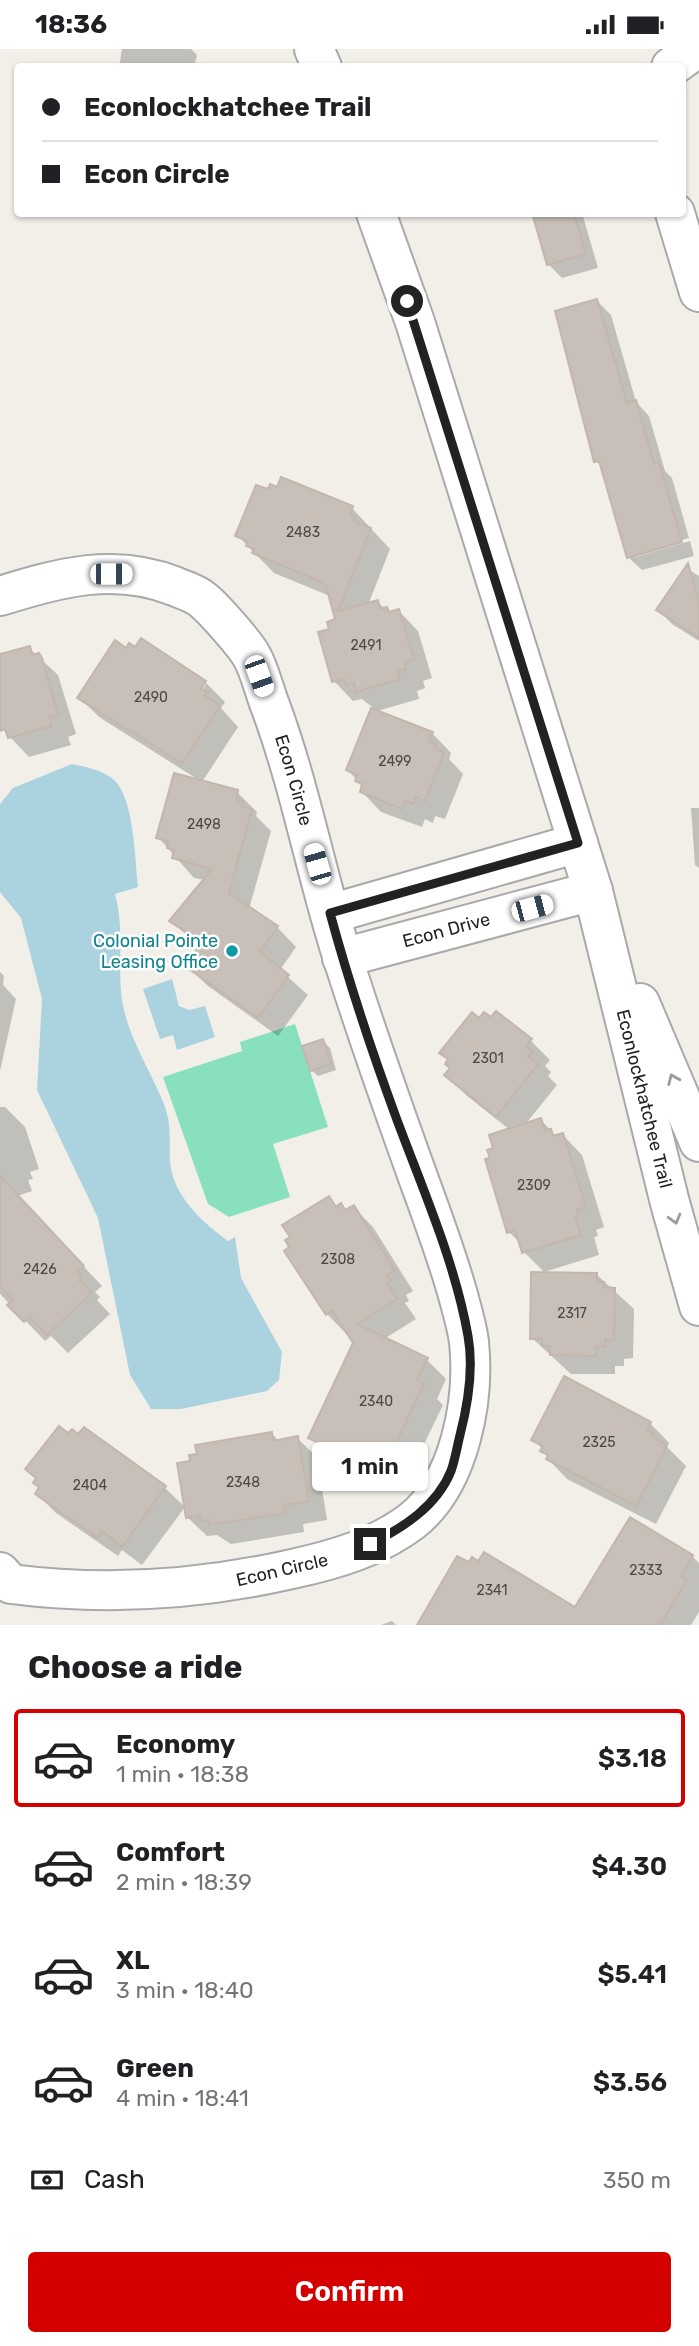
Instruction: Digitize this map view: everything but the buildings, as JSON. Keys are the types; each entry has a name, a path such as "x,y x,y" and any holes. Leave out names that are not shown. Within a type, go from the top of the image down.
{"street":[{"path":"677,63 696,49"},
{"name":"Econlockhatchee Trail","path":"377,217 420,336 593,891 670,1203 699,1306"},
{"path":"676,217 699,292"},
{"name":"Econ Circle","path":"0,596 56,580 94,574 150,577 200,597 251,655 282,740 342,958 382,1078 442,1241 468,1337 470,1377 466,1412 451,1472 436,1496 412,1520 356,1552 322,1563 240,1581 98,1591 10,1584 0,1571"},
{"path":"330,913 578,843"},
{"name":"Econlockhatchee Trail","path":"593,891 699,1142"},
{"name":"Econ Drive","path":"342,958 593,891"}],"green space":[{"path":"295,1024 328,1127 273,1144 290,1197 229,1217 208,1204 163,1077 242,1051 240,1042"}],"water":[{"path":"72,764 94,769 110,777 121,788 126,800 138,887 115,894 120,921 121,986 125,1014 167,1112 170,1161 176,1185 190,1207 209,1226 228,1241 235,1237 241,1278 282,1352 279,1380 267,1391 181,1409 151,1409 130,1375 98,1218 37,1090 42,999 21,918 0,892 0,804 13,788"},
{"path":"172,979 179,1006 189,1010 205,1006 215,1037 177,1050 173,1035 160,1039 143,989"}],"place":[{"name":"Colonial Pointe Leasing Office","path":"232,951"}],"route":[{"path":"370,1544 412,1520 436,1496 451,1472 466,1412 470,1354 468,1337 442,1241 382,1078 330,913 578,843 407,301"}]}
